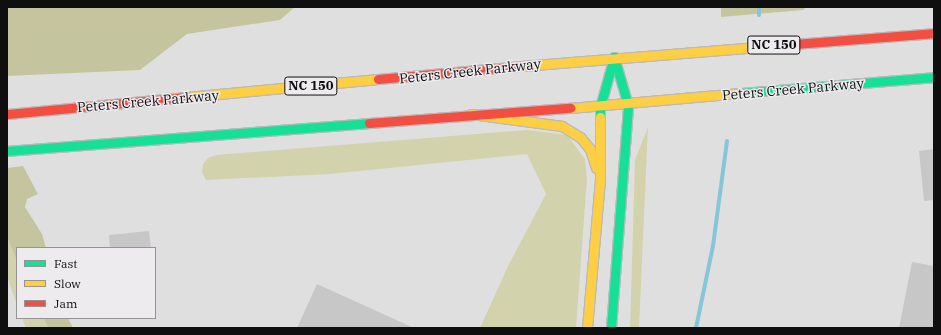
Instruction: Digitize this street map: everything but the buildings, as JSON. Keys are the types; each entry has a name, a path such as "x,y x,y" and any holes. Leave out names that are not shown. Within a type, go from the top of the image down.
{"main road":[{"name":"Peters Creek Parkway","path":"7,114 614,57 934,33"},
{"path":"611,328 628,105 614,57"},
{"path":"588,328 600,180 600,107 614,57"},
{"name":"Peters Creek Parkway","path":"7,151 194,139 471,114 628,105 693,97 934,77"},
{"path":"471,114 562,126 572,131 590,149 600,180"}],"green space":[{"path":"7,7 295,7 280,20 187,34 140,70 7,76"},
{"path":"721,7 805,7 804,10 721,17"},
{"path":"648,127 639,328 630,328 635,160"},
{"path":"527,130 567,135 585,159 587,179 576,328 480,328 508,266 546,194 527,154 330,174 206,180 202,172 203,164 208,158 216,155"},
{"path":"23,166 38,194 27,199 25,207 42,234 46,247 16,247 16,259 7,237 7,168"},
{"path":"7,237 16,259 16,302 7,276"},
{"path":"22,319 44,319 48,328 26,328"},
{"path":"44,319 68,319 73,328 48,328"}],"waterway":[{"path":"759,7 759,15"},
{"path":"696,328 713,246 727,141"}],"traffic: fast":[{"path":"600,117 600,107 614,57"},
{"path":"611,328 628,105 614,57"},
{"path":"740,93 934,77"},
{"path":"7,151 369,123"}],"traffic: slow":[{"path":"522,66 770,46"},
{"path":"187,97 378,79"},
{"path":"570,108 740,93"},
{"path":"471,114 562,126 581,138 590,149 596,168"},
{"path":"587,328 600,180 600,117"}],"traffic: jam":[{"path":"770,46 934,33"},
{"path":"378,79 522,66"},
{"path":"7,114 187,97"},
{"path":"369,123 570,108"}]}
